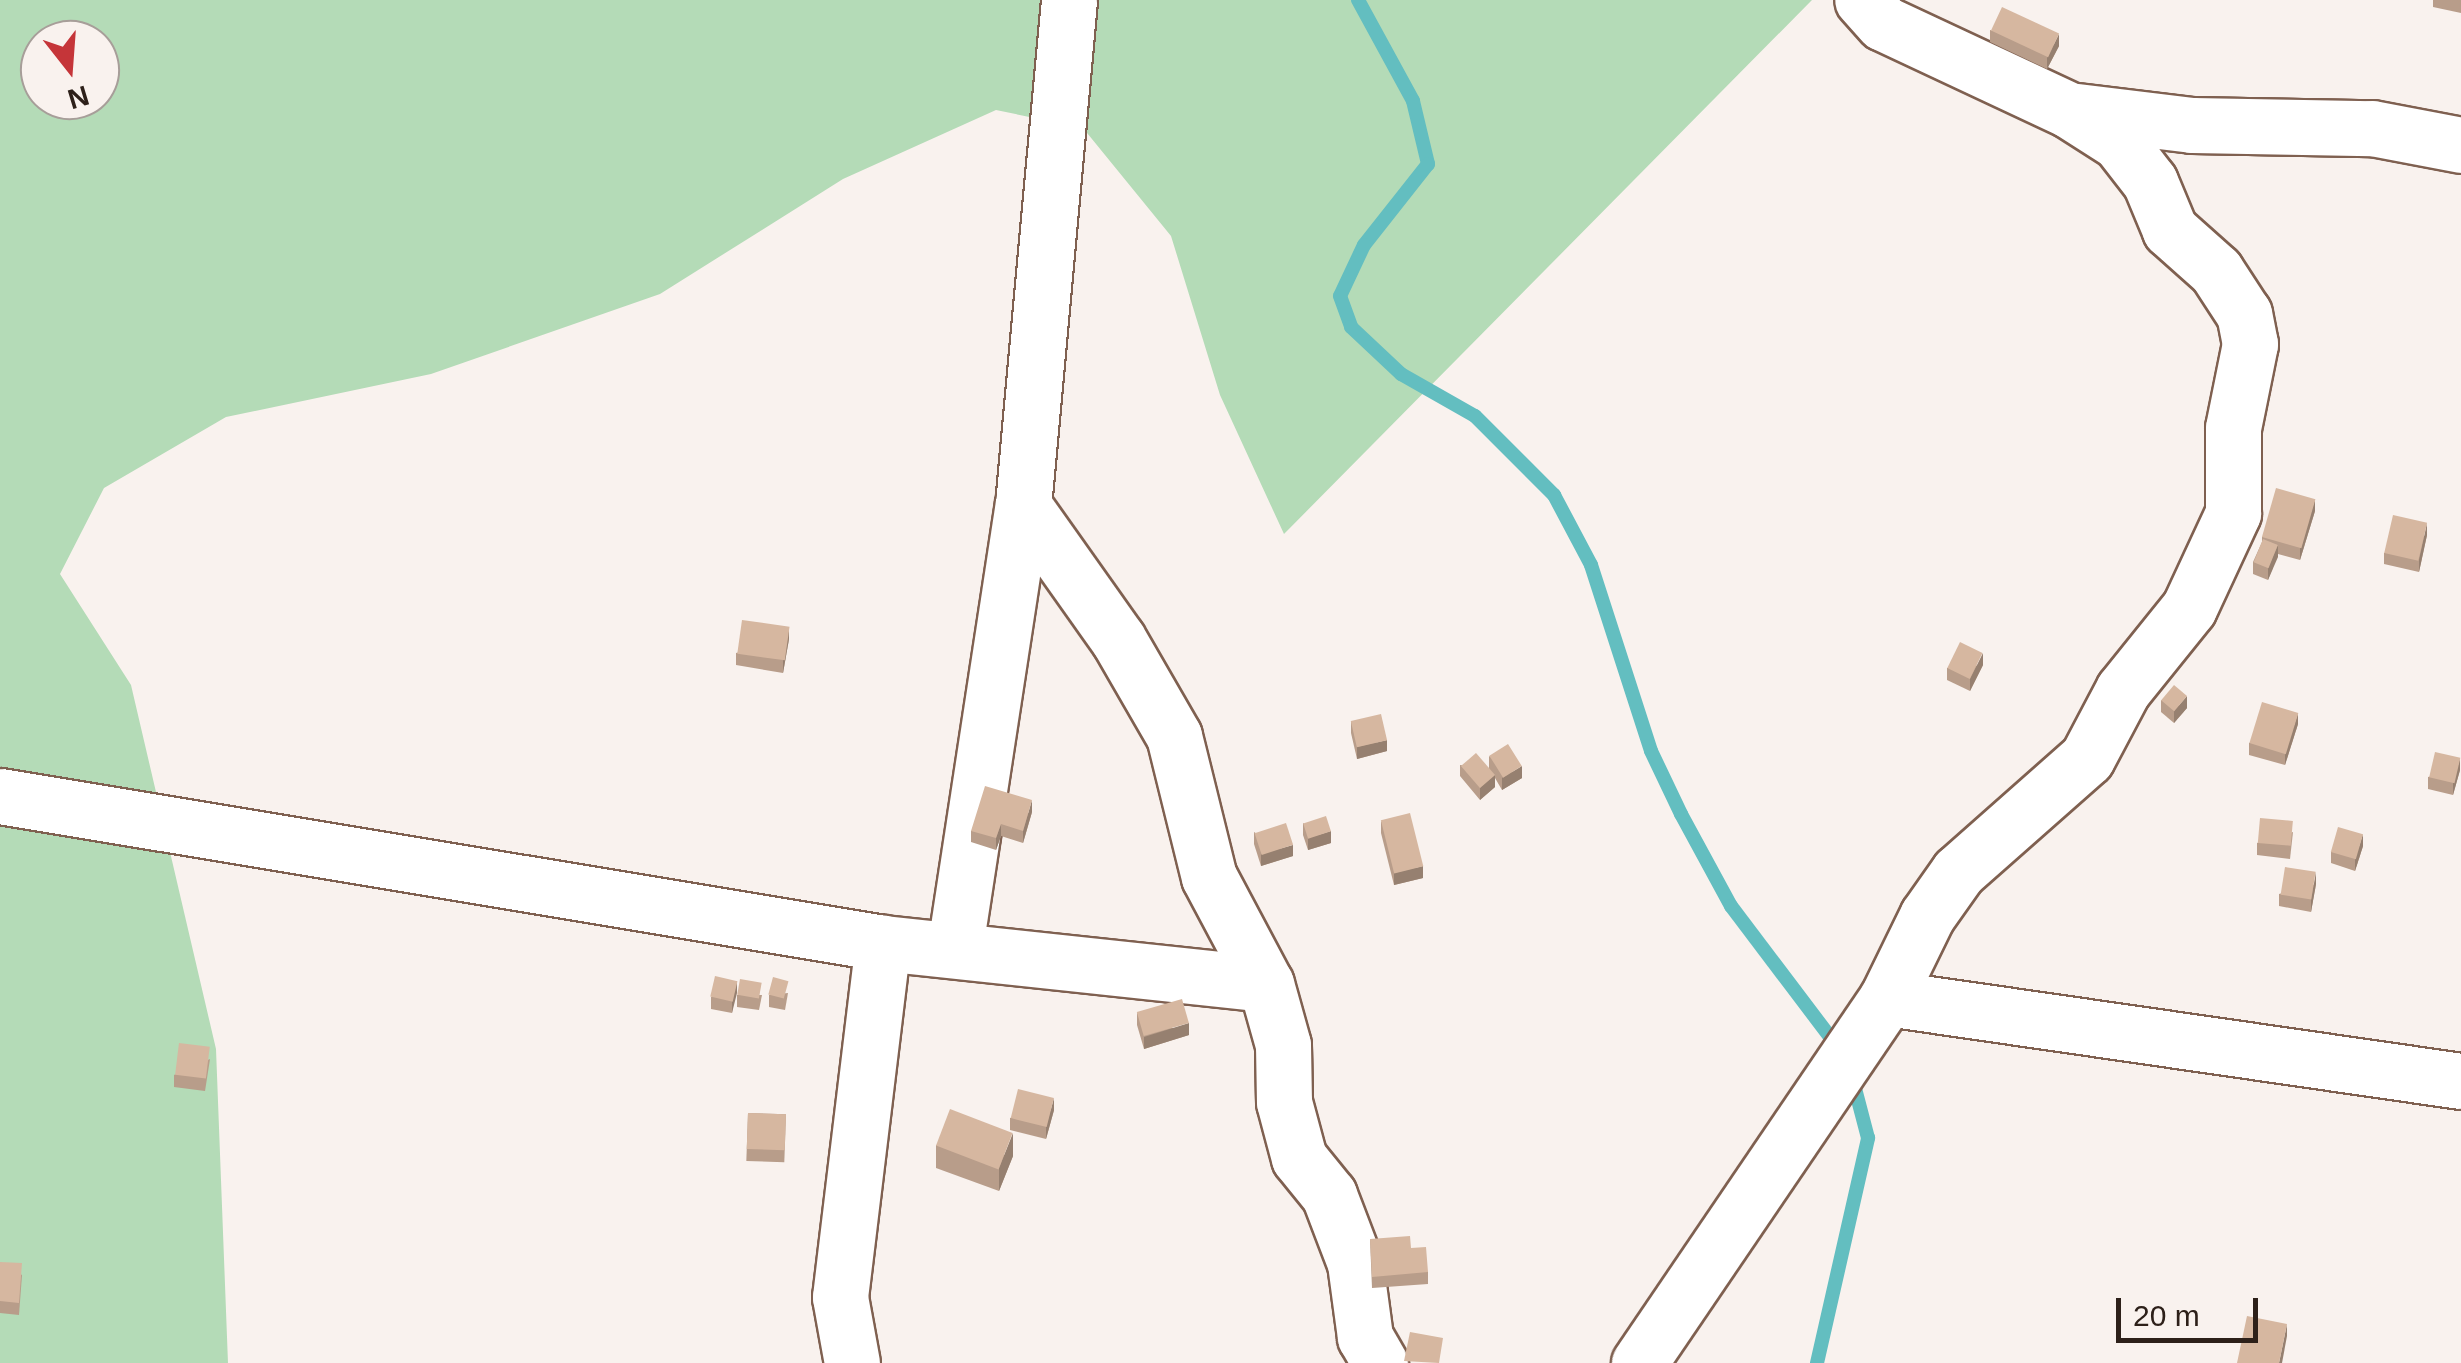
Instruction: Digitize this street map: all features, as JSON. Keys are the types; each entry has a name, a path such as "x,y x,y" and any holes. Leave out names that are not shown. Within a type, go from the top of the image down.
{"street":[{"path":"954,948 1023,504 1068,0"},
{"path":"1638,1363 1887,998 1927,916 1958,872 2088,758 2123,690 2189,608 2233,513 2233,428 2250,360 2244,314 2216,271 2170,230 2150,182 2119,142 2069,110 1884,23 1862,0"},
{"path":"2069,110 2192,125 2372,128 2461,145"},
{"path":"1023,504 1118,638 1174,736 1209,877 1266,984 1283,1046 1284,1102 1299,1158 1329,1195 1355,1263 1364,1337 1380,1363"},
{"path":"0,796 883,943 1266,984"},
{"path":"852,1363 840,1297 883,943"},
{"path":"1887,998 2461,1081"}],"green space":[{"path":"0,0 1812,0 1284,534 1220,395 1171,236 1083,128 996,110 843,179 660,294 431,374 226,417 104,488 60,574 131,685 216,1049 228,1363 0,1363"}],"building":[{"path":"2002,7 2059,34 2048,57 1991,31"},
{"path":"2276,488 2315,499 2301,548 2262,537"},
{"path":"2393,515 2427,523 2418,561 2384,553"},
{"path":"2263,539 2278,545 2268,568 2254,562"},
{"path":"742,620 790,627 785,660 737,654"},
{"path":"1960,642 1982,653 1970,679 1947,668"},
{"path":"2174,685 2187,696 2174,711 2161,700"},
{"path":"2262,702 2298,713 2286,754 2249,743"},
{"path":"1381,714 1387,740 1357,747 1351,721"},
{"path":"1508,744 1522,766 1503,778 1489,756"},
{"path":"2435,752 2460,758 2454,783 2429,777"},
{"path":"1476,753 1495,775 1480,788 1461,766"},
{"path":"985,786 1032,800 1023,831 1001,824 996,838 971,831"},
{"path":"1410,813 1423,866 1394,874 1381,820"},
{"path":"1326,816 1331,831 1308,839 1303,823"},
{"path":"2260,818 2293,821 2291,846 2258,843"},
{"path":"1286,823 1293,845 1262,855 1255,833"},
{"path":"2338,827 2363,834 2356,859 2331,852"},
{"path":"2285,867 2316,872 2311,900 2281,895"},
{"path":"715,976 737,981 733,1002 710,996"},
{"path":"773,977 788,981 784,999 768,994"},
{"path":"740,979 762,983 759,999 737,995"},
{"path":"1182,999 1189,1023 1144,1036 1137,1012"},
{"path":"179,1043 210,1047 206,1079 175,1075"},
{"path":"1018,1089 1054,1098 1047,1127 1011,1118"},
{"path":"950,1109 1013,1133 999,1169 936,1145"},
{"path":"748,1113 786,1114 785,1150 747,1149"},
{"path":"1410,1236 1411,1248 1426,1247 1428,1272 1372,1277 1370,1239"},
{"path":"0,1262 22,1263 19,1303 0,1301"},
{"path":"2247,1316 2287,1324 2279,1363 2237,1363"},
{"path":"1410,1332 1443,1338 1439,1363 1404,1361"}],"waterway":[{"path":"1358,0 1413,101 1428,164 1364,245 1340,296 1351,327 1401,374 1475,416 1554,495 1591,565 1651,751 1681,814 1731,906 1839,1049"},
{"path":"1817,1363 1868,1138 1852,1077"}]}
